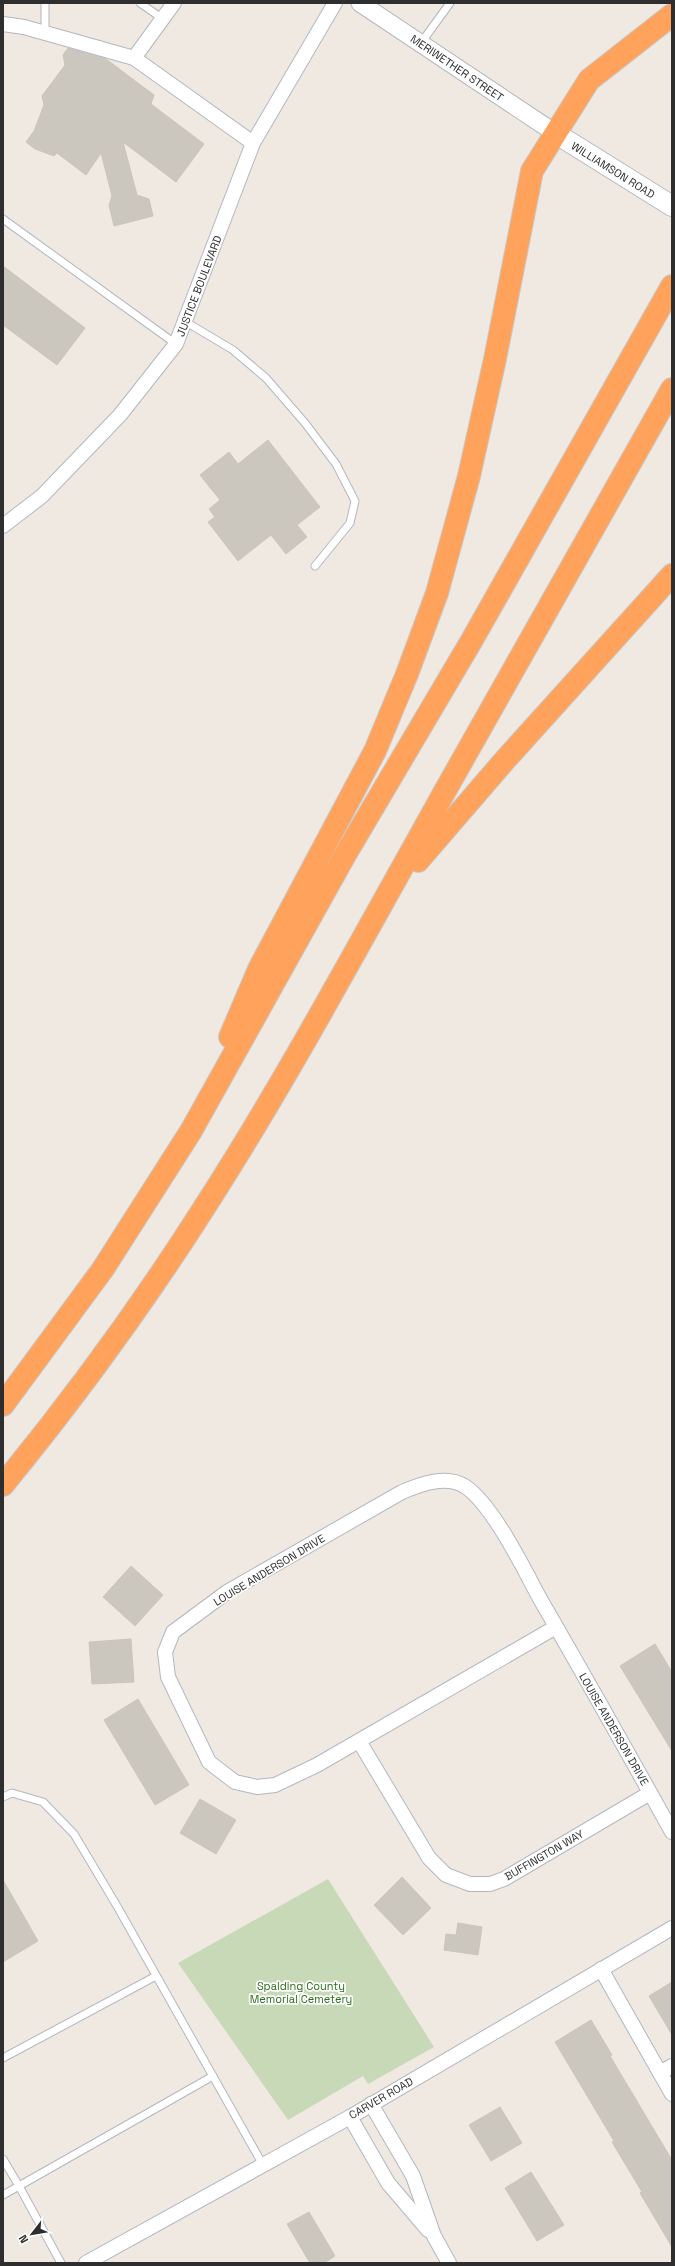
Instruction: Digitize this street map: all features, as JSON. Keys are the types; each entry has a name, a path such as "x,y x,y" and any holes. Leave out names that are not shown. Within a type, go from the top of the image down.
{"highway":[{"path":"191,1131 259,969 375,751 434,600 471,468 532,170 589,80 672,15"},
{"path":"3,1405 103,1269 191,1131 345,855 472,640 672,286"},
{"path":"3,1485 41,1439 144,1298 205,1207 283,1079 672,389"},
{"path":"384,902 495,770 672,575"}],"main road":[{"name":"WILLIAMSON ROAD","path":"555,133 672,206"}],"street":[{"path":"134,58 174,3"},
{"name":"JUSTICE BOULEVARD","path":"3,526 42,496 120,415 176,344 186,322 254,144 335,3"},
{"name":"MERIWETHER STREET","path":"360,3 555,133"},
{"path":"3,24 24,27 134,58 254,144"},
{"name":"LOUISE ANDERSON DRIVE","path":"556,1627 317,1765 275,1785 257,1787 235,1782 209,1762 168,1677 165,1652 173,1632 228,1592 402,1492 427,1482 445,1481 466,1486 491,1513 556,1627 672,1832"},
{"name":"BUFFINGTON WAY","path":"359,1741 429,1858 446,1875 470,1884 490,1884 504,1879 650,1793"},
{"name":"CARVER ROAD","path":"86,2263 350,2117 672,1928"},
{"path":"601,1969 666,2070 672,2094"},
{"path":"371,2104 413,2176 434,2236 449,2263"},
{"path":"350,2117 388,2183 434,2236"}],"lane":[{"path":"45,3 45,33"},
{"path":"140,3 163,19"},
{"path":"421,44 450,3"},
{"path":"3,220 176,344"},
{"path":"186,322 233,350 266,378 305,423 336,464 355,501 350,523 315,566"},
{"path":"3,1797 12,1793 43,1802 74,1834 263,2165"},
{"path":"3,2058 156,1976"},
{"path":"3,2195 213,2076"},
{"path":"3,2159 62,2263"}],"green space":[{"name":"Spalding County Memorial Cemetery","path":"328,1879 434,2047 368,2084 363,2076 288,2120 178,1963"}],"building":[{"path":"68,48 106,59 154,95 151,104 204,144 176,182 123,142 137,195 149,199 153,216 114,226 109,205 112,196 101,153 86,175 57,153 54,156 35,149 26,142 34,131 44,105 42,96 65,65 63,55"},
{"path":"3,266 85,328 57,365 3,325"},
{"path":"268,440 320,507 297,525 307,537 286,554 271,535 238,561 208,522 215,517 209,509 220,500 200,475 229,452 238,464"},
{"path":"131,1566 163,1595 135,1626 103,1597"},
{"path":"131,1639 134,1682 92,1684 89,1642"},
{"path":"655,1644 672,1672 672,1751 620,1666"},
{"path":"138,1699 189,1785 155,1805 104,1720"},
{"path":"200,1799 236,1820 216,1854 180,1833"},
{"path":"402,1877 431,1908 403,1935 374,1905"},
{"path":"3,1880 38,1941 3,1962"},
{"path":"458,1923 482,1927 478,1955 444,1950 446,1934 456,1935"},
{"path":"672,1982 672,2035 649,1996"},
{"path":"591,2020 612,2055 610,2056 672,2160 672,2247 640,2193 642,2192 612,2142 614,2141 555,2042"},
{"path":"500,2107 522,2143 491,2161 469,2125"},
{"path":"531,2172 564,2225 537,2241 505,2188"},
{"path":"309,2212 335,2256 324,2263 310,2263 287,2224"}]}
